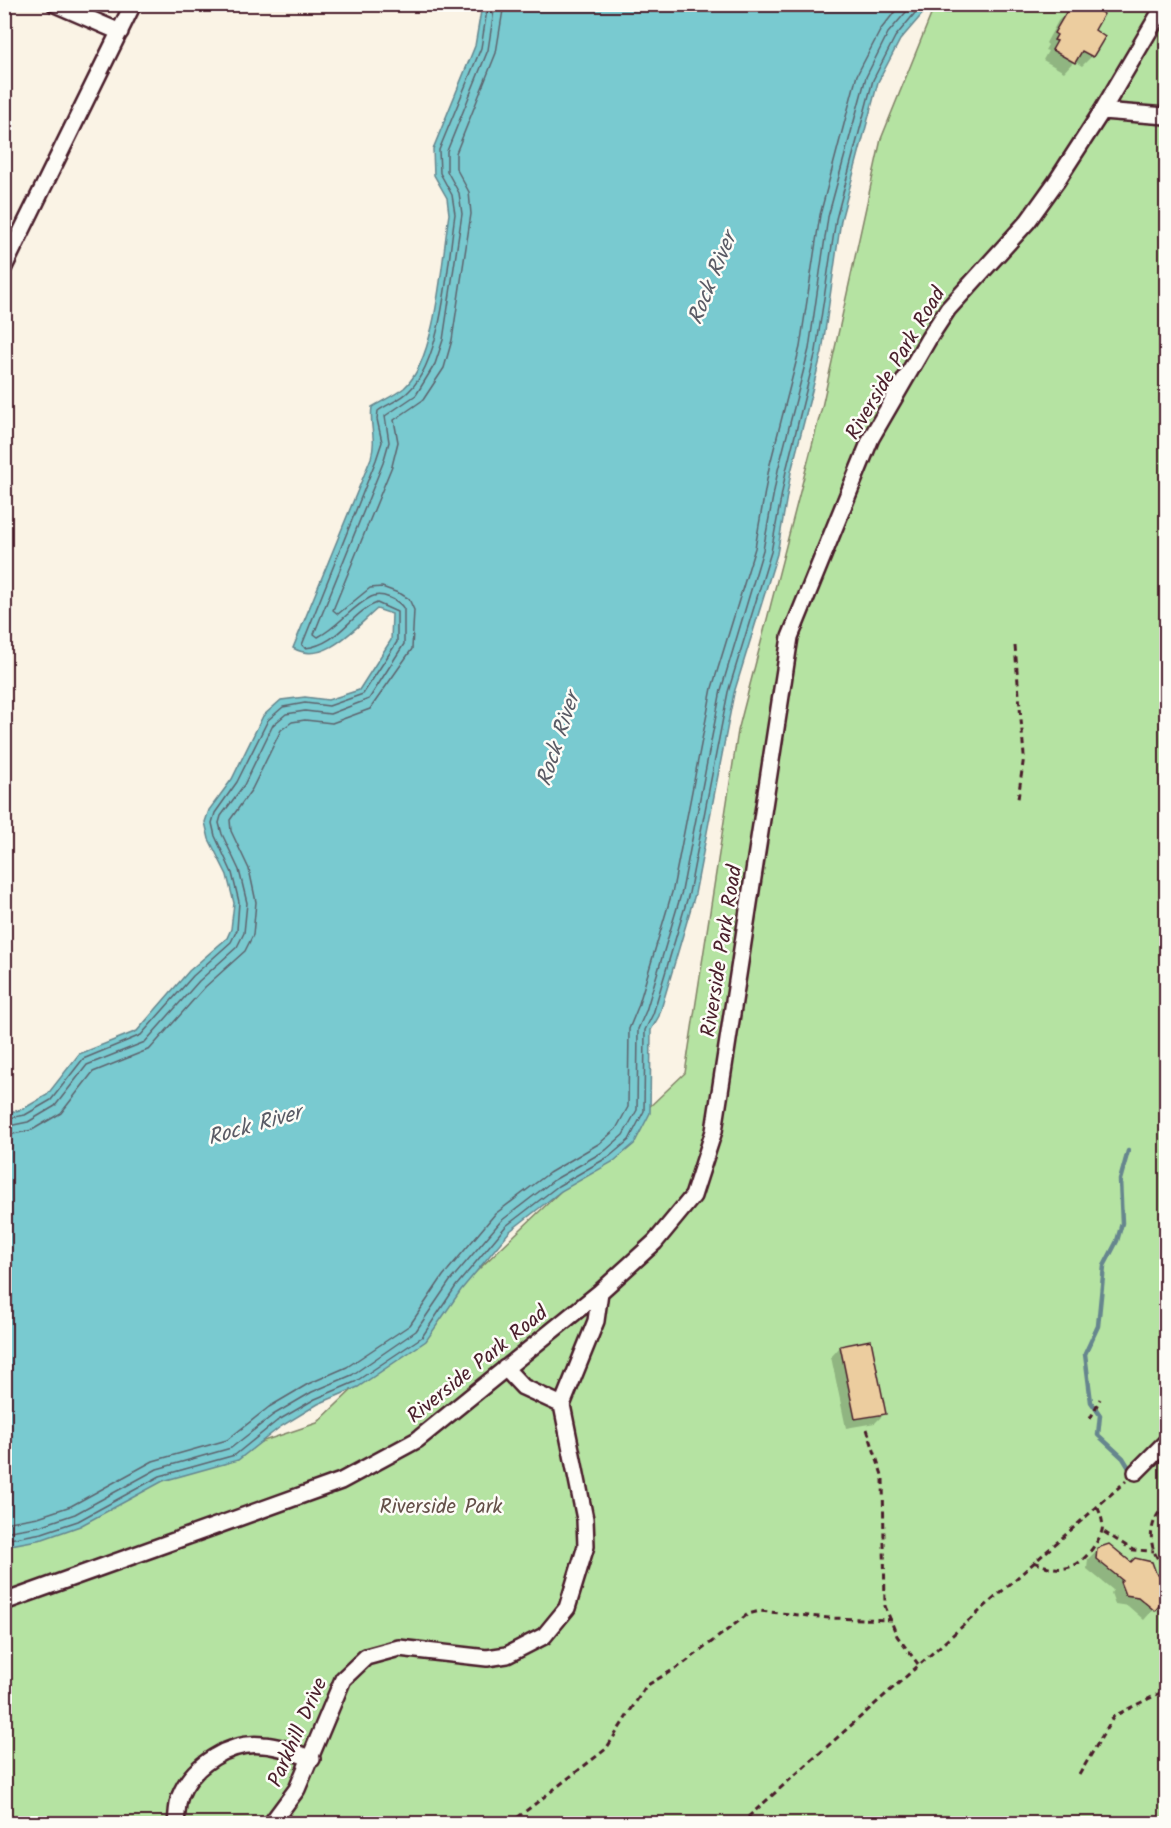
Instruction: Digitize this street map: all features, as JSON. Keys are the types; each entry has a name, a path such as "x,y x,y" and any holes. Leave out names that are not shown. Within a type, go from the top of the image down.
{"street":[{"path":"55,4 120,32"},
{"path":"4,267 134,4"},
{"name":"Riverside Park Road","path":"4,1602 340,1481 417,1440 600,1292 655,1242 693,1196 711,1140 790,637 872,438 948,309 1028,221 1102,111 1165,4"},
{"path":"1102,111 1167,116"},
{"path":"505,1368 523,1387 562,1405 596,1321 600,1292"},
{"name":"Parkhill Drive","path":"271,1824 297,1789 312,1759 343,1679 366,1657 399,1648 488,1658 507,1655 535,1642 555,1624 575,1588 586,1546 585,1519 562,1405"},
{"path":"1136,1472 1167,1442"},
{"path":"176,1824 180,1796 192,1776 213,1757 235,1748 260,1744 312,1759"}],"path":[{"path":"1015,646 1024,756 1018,799"},
{"path":"1090,1419 1100,1399"},
{"path":"867,1429 883,1478 885,1606 897,1636 918,1664"},
{"path":"740,1824 1136,1472"},
{"path":"1167,1505 1154,1517 1152,1525 1155,1551 1167,1568"},
{"path":"1034,1562 1056,1569 1080,1564 1104,1532 1105,1522 1097,1506"},
{"path":"1104,1532 1133,1550 1155,1551"},
{"path":"509,1824 606,1749 645,1686 683,1664 748,1614 760,1611 829,1618 892,1620"},
{"path":"1078,1774 1114,1716 1167,1689"}],"green space":[{"name":"Riverside Park","path":"935,5 1166,5 1166,1823 5,1823 4,1528 317,1423 685,1073 738,731 822,407 881,139"}],"water":[{"name":"Rock River","path":"482,5 952,5 949,13 925,11 900,40 878,82 841,220 822,352 791,472 777,554 734,693 695,894 659,1016 651,1030 650,1113 634,1144 614,1161 561,1191 510,1231 461,1290 426,1341 358,1387 318,1404 280,1427 238,1460 163,1481 80,1526 43,1539 5,1546 5,1114 23,1109 47,1095 79,1054 137,1031 189,971 227,938 231,929 234,903 227,875 209,839 205,822 209,810 232,779 263,716 281,700 305,697 328,700 359,690 391,640 392,614 377,609 349,634 327,649 305,652 293,648 371,458 372,407 404,388 415,374 431,332 449,214 447,198 434,175 433,149 475,46"}],"building":[{"path":"1074,4 1087,4 1104,14 1095,30 1105,37 1093,57 1082,51 1075,63 1052,50 1057,41 1054,40 1057,35 1054,33 1068,9 1071,11"},
{"path":"871,1340 886,1414 855,1419 840,1346"},
{"path":"1109,1544 1131,1562 1135,1558 1152,1562 1156,1573 1166,1582 1166,1597 1155,1611 1138,1597 1125,1595 1120,1582 1122,1580 1096,1559 1097,1548"}],"waterway":[{"path":"1128,1151 1120,1180 1122,1223 1117,1241 1104,1266 1098,1326 1085,1354 1091,1402 1100,1415 1098,1435 1123,1458 1129,1468"}]}
